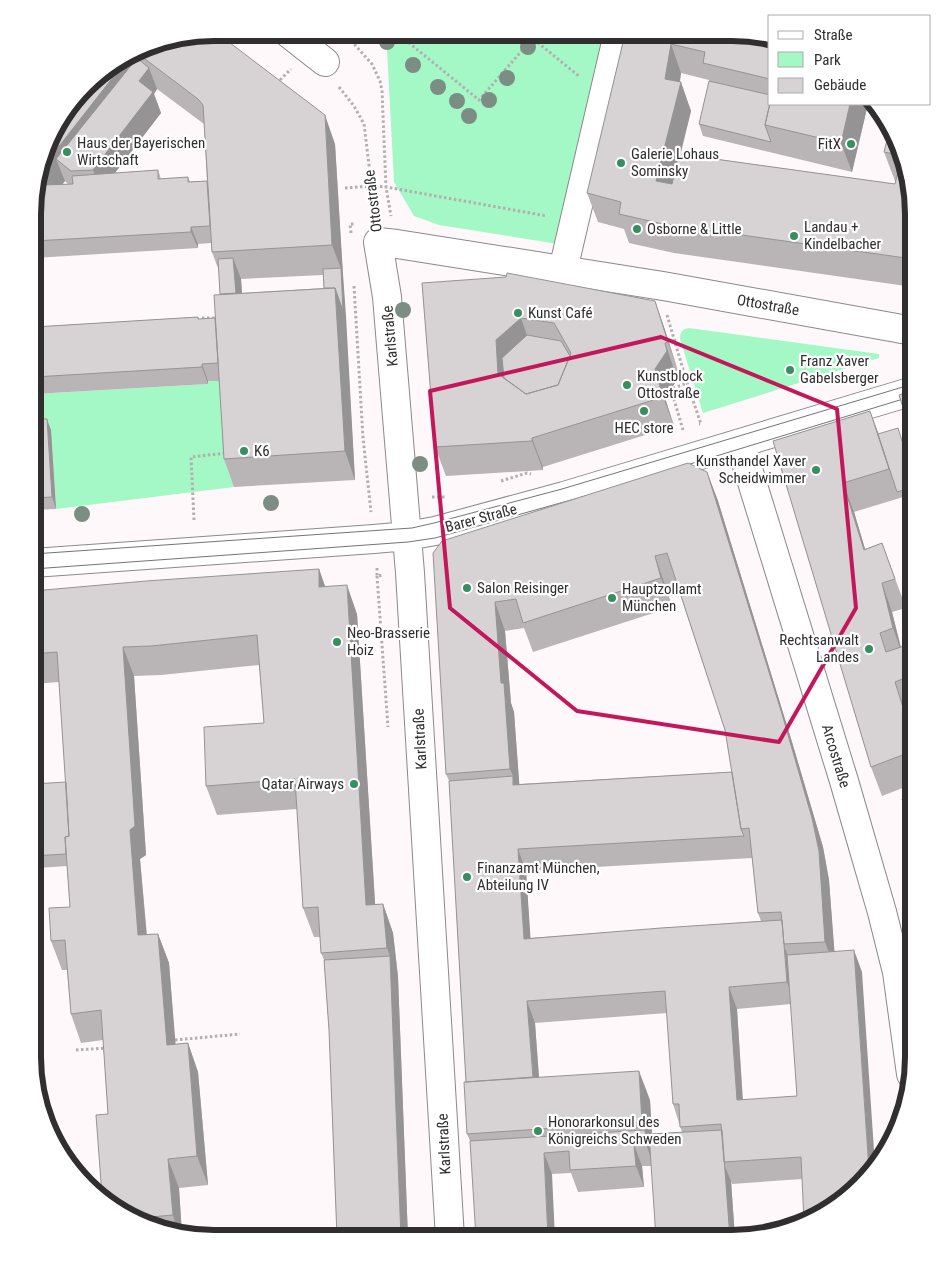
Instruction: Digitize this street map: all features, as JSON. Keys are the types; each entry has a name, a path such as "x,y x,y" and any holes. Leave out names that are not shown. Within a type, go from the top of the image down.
{"street":[{"path":"298,41 317,56"},
{"path":"563,270 616,41"},
{"name":"Ottostraße","path":"387,243 663,286 905,329"},
{"name":"Karlstraße","path":"387,243 387,297 410,573 450,1230"},
{"name":"Barer Straße","path":"41,562 407,536 435,531 564,496 905,393"},
{"name":"Arcostraße","path":"740,443 844,781 882,912 897,972 904,1020"}],"path":[{"path":"317,56 339,41"},
{"path":"351,41 372,64 380,81 382,91 387,243"},
{"path":"407,41 479,100 530,41"},
{"path":"535,41 604,96"},
{"name":"Ottostraße","path":"317,56 354,106 364,124 371,186 387,243"},
{"path":"345,188 386,187 574,221"},
{"path":"350,224 351,234"},
{"path":"354,281 364,438 371,503"},
{"path":"663,286 668,320 701,424"},
{"path":"202,318 221,317"},
{"path":"683,430 671,389 688,383"},
{"path":"194,520 190,457 232,453"},
{"path":"175,1040 240,1034"},
{"path":"76,1050 112,1047"}],"highlighted area":[{"path":"661,337 837,409 856,608 779,742 577,711 450,608 430,391"}],"green space":[{"path":"378,41 605,41 558,244 439,225 414,216 394,182 387,49"},
{"path":"689,328 879,354 879,358 703,413 680,339 682,331"},
{"path":"228,380 234,487 56,509 51,431 41,431 41,394 208,384 208,381"}],"building":[{"path":"228,41 325,115 332,245 212,252 203,105 198,99 142,57 169,47 191,43"},
{"path":"623,41 732,41 768,45 768,79 703,63 705,52 671,44 665,79 681,82 656,181 672,184 679,154 895,184 899,169 905,214 905,258 663,224 619,214 621,202 587,193"},
{"path":"138,59 149,68 139,81 153,92 93,170 71,171 56,159 135,61"},
{"path":"119,69 50,158 64,128 84,100 100,84"},
{"path":"709,81 768,95 768,105 770,105 765,125 771,142 699,124"},
{"path":"770,105 850,105 841,143 765,125"},
{"path":"887,139 894,154 884,152"},
{"path":"158,170 158,179 188,177 188,182 207,181 210,226 191,227 191,232 41,241 44,185 73,184 72,176"},
{"path":"233,258 236,293 220,294 218,259"},
{"path":"341,268 343,311 335,288 324,288 323,269"},
{"name":"Kunstblock Ottostraße","path":"507,273 655,301 668,342 665,343 667,351 655,369 663,397 532,438 532,441 435,447 422,283 506,277","holes":["521,318 554,323 571,353 558,385 526,394 498,374 496,340"]},
{"path":"335,288 345,451 224,459 214,295"},
{"path":"198,317 198,319 215,318 218,363 202,364 202,367 41,377 41,327"},
{"path":"527,335 561,341 570,356 558,385 526,394 504,378 502,358"},
{"path":"905,393 905,413 899,395"},
{"path":"870,411 889,469 843,483 864,550 882,543 895,579 882,583 893,628 880,633 886,652 904,646 904,678 895,682 904,712 904,754 871,767 773,441"},
{"path":"41,419 47,419 52,497 41,498"},
{"path":"898,428 905,449 905,490 897,492 878,434"},
{"path":"688,463 707,472 812,818 819,851 825,942 784,944 781,912 758,913 749,828 741,829 725,730 667,553 655,556 661,578 523,623 516,599 495,602 501,683 504,683 510,769 446,774 433,553 442,541"},
{"path":"319,569 319,587 347,585 366,905 383,904 387,948 321,953 318,907 303,908 295,779 206,786 204,727 264,723 257,635 151,646 123,647 135,826 130,830 138,935 158,934 167,1045 188,1043 197,1156 168,1159 173,1215 148,1217 128,1207 101,1187 96,1115 108,1114 101,1010 71,1014 65,940 51,941 49,908 70,907 65,837 69,836 57,652 41,653 41,590"},
{"path":"732,772 741,829 744,836 518,849 524,939 782,920 787,982 729,987 737,1100 797,1096 787,955 854,950 868,1163 846,1187 828,1201 804,1214 801,1157 724,1162 721,1124 680,1127 679,1104 673,1104 665,991 527,1001 533,1077 466,1082 449,781 513,776 513,785"},
{"path":"66,782 69,836 65,837 66,854 41,856 41,784"},
{"path":"390,956 401,1230 337,1230 329,1030 324,960"},
{"path":"639,1071 642,1122 467,1134 464,1082"},
{"path":"645,1130 646,1144 634,1145 636,1166 570,1170 569,1151 544,1153 548,1230 476,1230 470,1141"},
{"path":"722,1130 729,1230 655,1230 649,1134"},
{"path":"175,1222 175,1225 169,1224 166,1223"}],"tram line":[{"path":"41,553 412,528 562,489 905,386"},
{"path":"677,468 905,399"},
{"path":"41,568 408,542 435,538 589,495"}],"place":[{"name":"FitX","path":"851,144"},
{"name":"Haus der Bayerischen Wirtschaft","path":"67,152"},
{"name":"Galerie Lohaus Sominsky","path":"621,163"},
{"name":"Osborne & Little","path":"637,229"},
{"name":"Landau + Kindelbacher","path":"794,236"},
{"name":"Kunst Café","path":"518,313"},
{"name":"Franz Xaver Gabelsberger","path":"790,370"},
{"name":"Kunstblock Ottostraße","path":"627,385"},
{"name":"HEC store","path":"644,411"},
{"name":"K6","path":"244,451"},
{"name":"Kunsthandel Xaver Scheidwimmer","path":"816,470"},
{"name":"Salon Reisinger","path":"467,588"},
{"name":"Hauptzollamt München","path":"612,598"},
{"name":"Neo-Brasserie Hoiz","path":"337,642"},
{"name":"Rechtsanwalt Landes","path":"869,649"},
{"name":"Qatar Airways","path":"354,784"},
{"name":"Finanzamt München, Abteilung IV","path":"467,877"},
{"name":"Honorarkonsul des Königreichs Schweden","path":"538,1131"}]}
